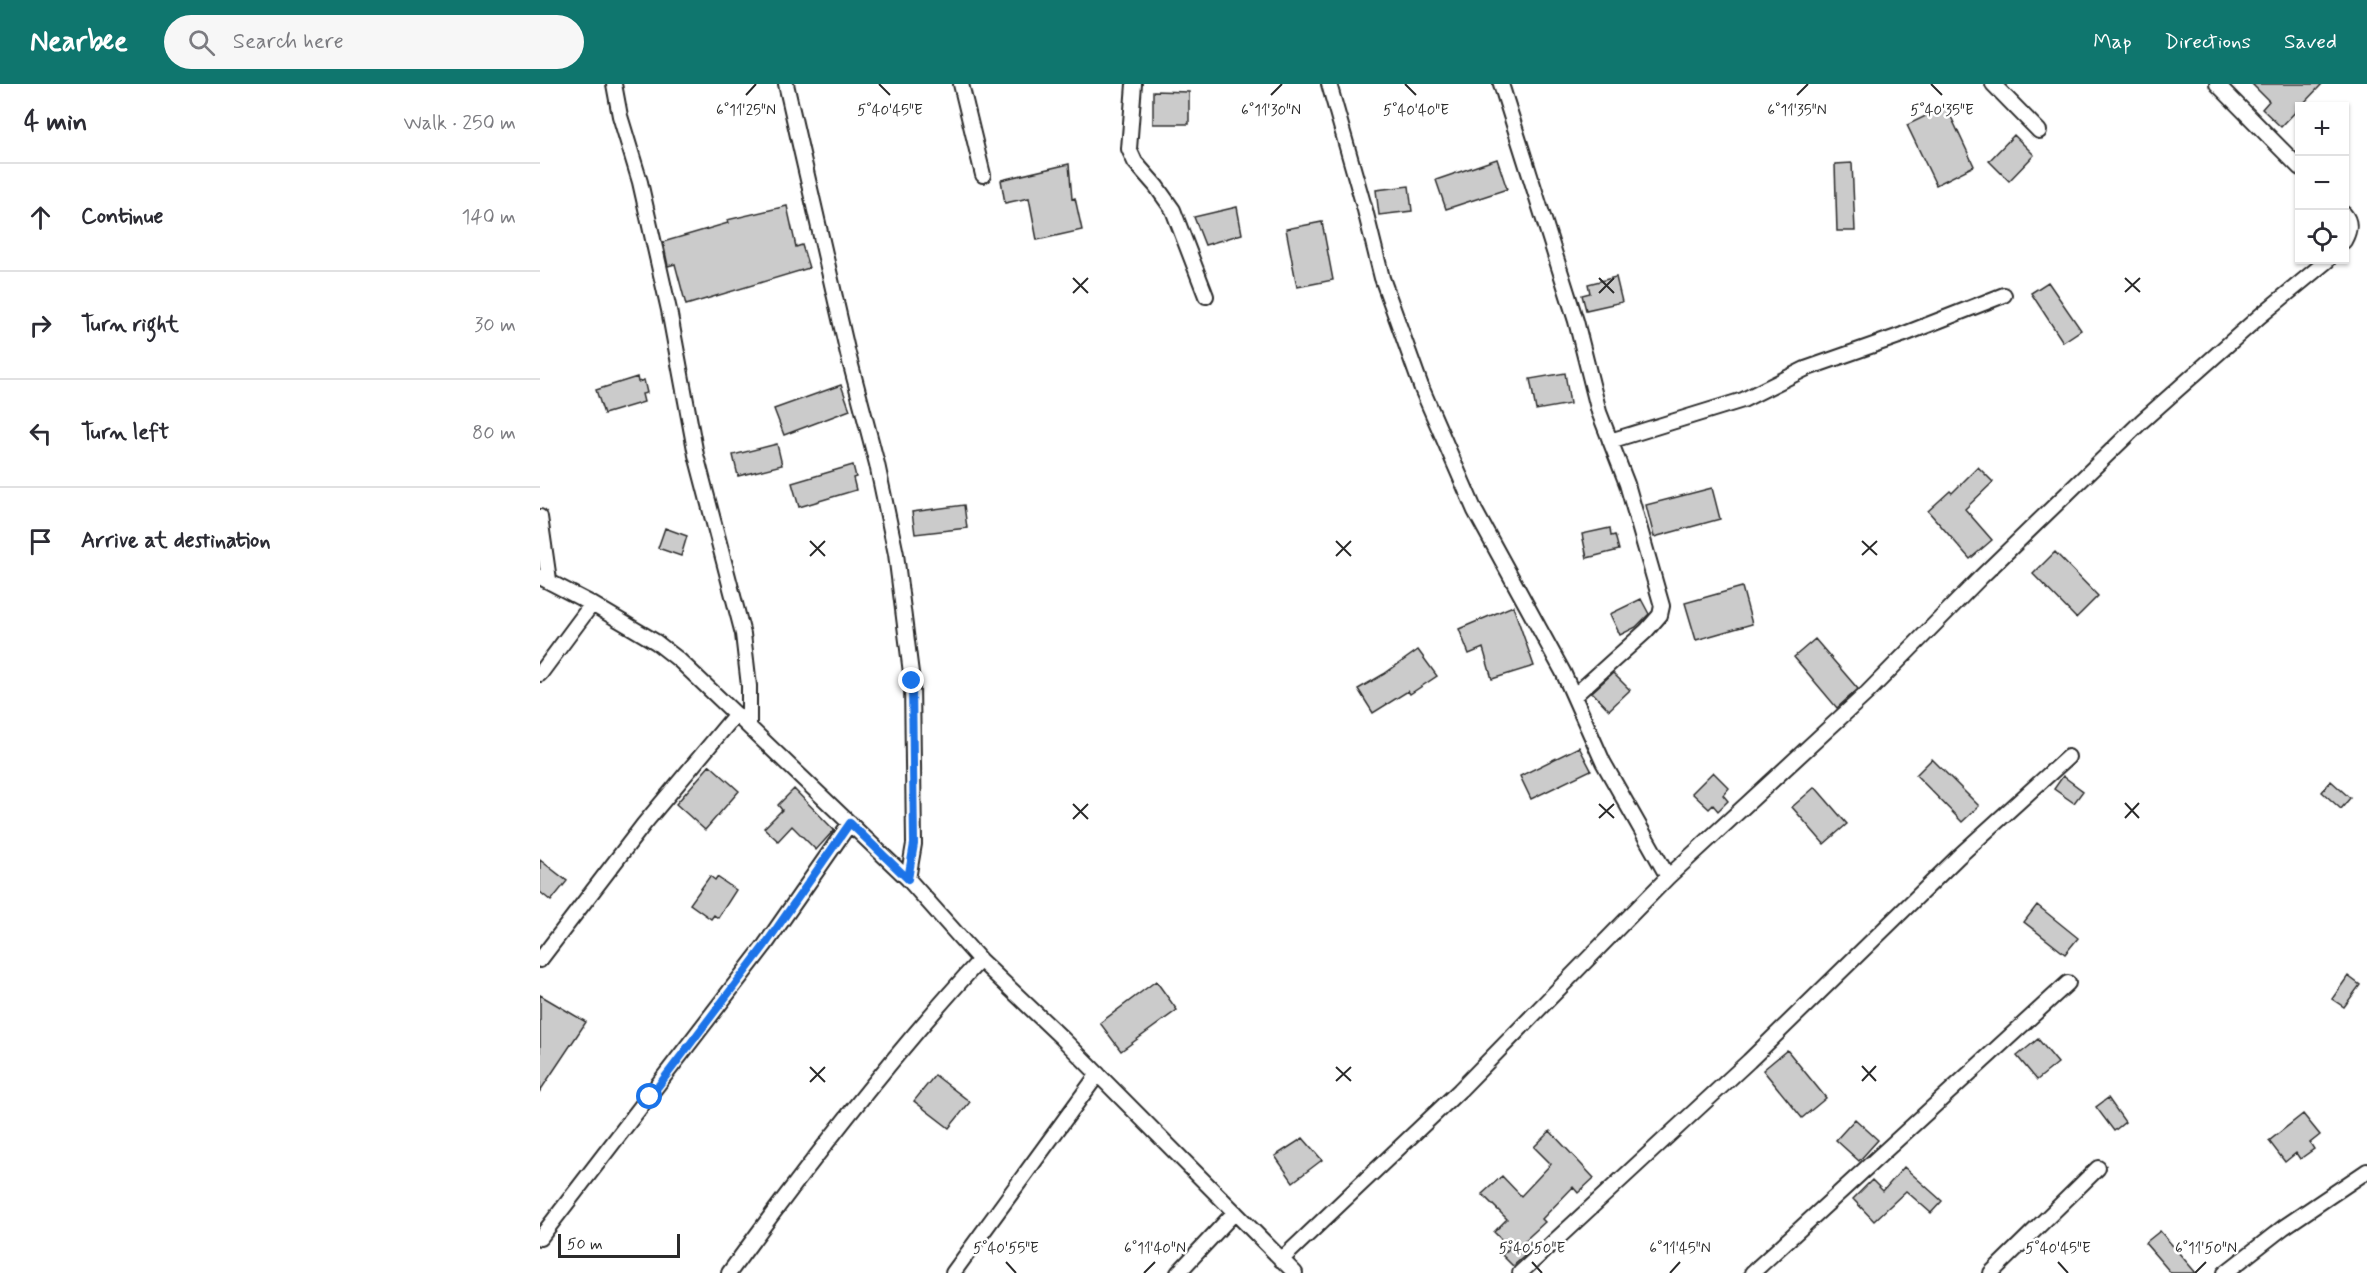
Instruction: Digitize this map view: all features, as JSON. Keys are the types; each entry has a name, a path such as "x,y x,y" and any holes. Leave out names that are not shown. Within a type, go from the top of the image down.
{"street":[{"path":"614,84 620,116 640,182 666,298 696,455 743,634 749,686 749,725"},
{"path":"786,84 848,354 877,464 896,554 912,681 914,844 908,879"},
{"path":"962,84 983,175"},
{"path":"1134,84 1129,149 1135,162 1173,210 1206,296"},
{"path":"1329,84 1382,278 1422,389 1475,511 1563,672 1603,762 1668,877"},
{"path":"1501,84 1576,321 1599,412 1627,484 1662,606 1660,615 1646,631 1574,696"},
{"path":"1993,84 2039,131"},
{"path":"2217,84 2295,163"},
{"path":"1281,1260 1460,1090 1668,877 1867,693 1981,577 2142,421 2260,316 2323,264"},
{"path":"1610,441 1743,400 1805,369 1902,335 2004,295"},
{"path":"540,517 544,578 656,642 749,725 908,879 980,960 1098,1074 1295,1273"},
{"path":"540,674 592,604"},
{"path":"540,960 644,824 736,714"},
{"path":"1520,1273 1749,1061 1959,856 2068,757"},
{"path":"540,1238 765,945 850,823"},
{"path":"729,1273 817,1154 922,1024 980,960"},
{"path":"1752,1273 2068,983"},
{"path":"952,1273 1098,1074"},
{"path":"1991,1273 2098,1168"},
{"path":"2225,1273 2284,1227 2367,1171"},
{"path":"1178,1273 1235,1212"}],"building":[{"path":"2252,84 2322,84 2305,102 2295,102 2295,112 2281,127 2262,109 2269,101"},
{"path":"1153,91 1189,92 1189,124 1153,124"},
{"path":"1946,106 1974,166 1936,185 1907,125"},
{"path":"2014,135 2034,155 2009,181 1989,161"},
{"path":"1497,159 1507,189 1446,209 1436,180"},
{"path":"1852,163 1855,231 1837,231 1835,164"},
{"path":"1069,164 1072,199 1075,198 1082,230 1037,240 1029,198 1005,203 1001,180"},
{"path":"1409,186 1412,211 1379,215 1376,190"},
{"path":"787,206 796,247 802,245 809,268 686,305 675,264 668,266 663,242 728,223 727,220"},
{"path":"1237,207 1242,234 1205,245 1194,217"},
{"path":"1322,222 1333,280 1297,287 1286,229"},
{"path":"1616,277 1622,302 1586,310 1582,295 1590,293 1588,284"},
{"path":"2048,282 2081,330 2063,342 2031,293"},
{"path":"1565,373 1570,404 1536,410 1530,379"},
{"path":"637,377 638,382 644,380 647,393 642,394 644,402 604,414 596,390"},
{"path":"841,385 850,410 784,435 774,409"},
{"path":"777,444 782,465 738,476 733,455"},
{"path":"853,465 856,490 799,507 792,483"},
{"path":"1978,467 1993,482 1965,509 1992,540 1970,559 1928,511 1950,491 1952,493"},
{"path":"1712,488 1720,519 1654,537 1646,505"},
{"path":"964,505 967,528 915,534 912,512"},
{"path":"665,528 687,536 681,556 658,548"},
{"path":"1610,528 1611,536 1615,535 1619,550 1587,558 1582,534"},
{"path":"2055,552 2098,596 2076,618 2033,574"},
{"path":"1742,587 1752,624 1696,640 1685,603"},
{"path":"1641,599 1649,614 1636,627 1620,635 1610,614"},
{"path":"1513,606 1534,666 1492,679 1483,648 1469,654 1459,629"},
{"path":"1815,639 1858,689 1837,708 1794,657"},
{"path":"1418,650 1437,676 1410,694 1408,691 1373,713 1358,689"},
{"path":"1613,673 1630,690 1609,710 1592,692"},
{"path":"1579,747 1591,770 1531,799 1520,776"},
{"path":"1932,759 1979,806 1962,822 1916,775"},
{"path":"710,765 739,791 705,830 676,804"},
{"path":"1713,772 1729,788 1723,795 1728,801 1718,811 1713,805 1709,809 1692,793"},
{"path":"2063,776 2083,791 2074,803 2054,789"},
{"path":"2331,781 2350,798 2341,809 2322,792"},
{"path":"1815,787 1847,824 1824,844 1792,807"},
{"path":"794,789 834,830 816,850 792,826 778,841 764,828 782,810 778,805"},
{"path":"540,860 567,881 551,901 540,892"},
{"path":"710,876 715,880 717,877 736,890 718,918 714,915 711,919 690,904"},
{"path":"2037,905 2078,938 2065,954 2024,922"},
{"path":"2348,976 2360,985 2344,1007 2332,999"},
{"path":"1156,981 1177,1010 1121,1051 1100,1023"},
{"path":"540,995 586,1022 540,1091"},
{"path":"2038,1039 2058,1063 2037,1080 2017,1056"},
{"path":"1787,1050 1826,1098 1802,1118 1763,1070"},
{"path":"935,1075 970,1102 949,1128 914,1101"},
{"path":"2108,1098 2125,1122 2114,1131 2096,1107"},
{"path":"2303,1114 2320,1135 2310,1143 2314,1149 2300,1159 2296,1153 2285,1162 2269,1141"},
{"path":"1855,1119 1878,1140 1859,1161 1836,1140"},
{"path":"1550,1131 1594,1178 1578,1193 1573,1187 1542,1219 1545,1222 1520,1245 1528,1253 1513,1266 1502,1255 1510,1248 1494,1232 1507,1219 1482,1194 1502,1176 1521,1196 1551,1164 1534,1147"},
{"path":"1303,1138 1322,1160 1293,1182 1275,1156"},
{"path":"1904,1167 1942,1201 1931,1213 1906,1191 1874,1221 1853,1199 1872,1180 1883,1191"},
{"path":"2160,1231 2196,1273 2171,1273 2145,1243"}],"route":[{"path":"650,1097 765,945 850,823 908,879 914,844 912,681"}]}
